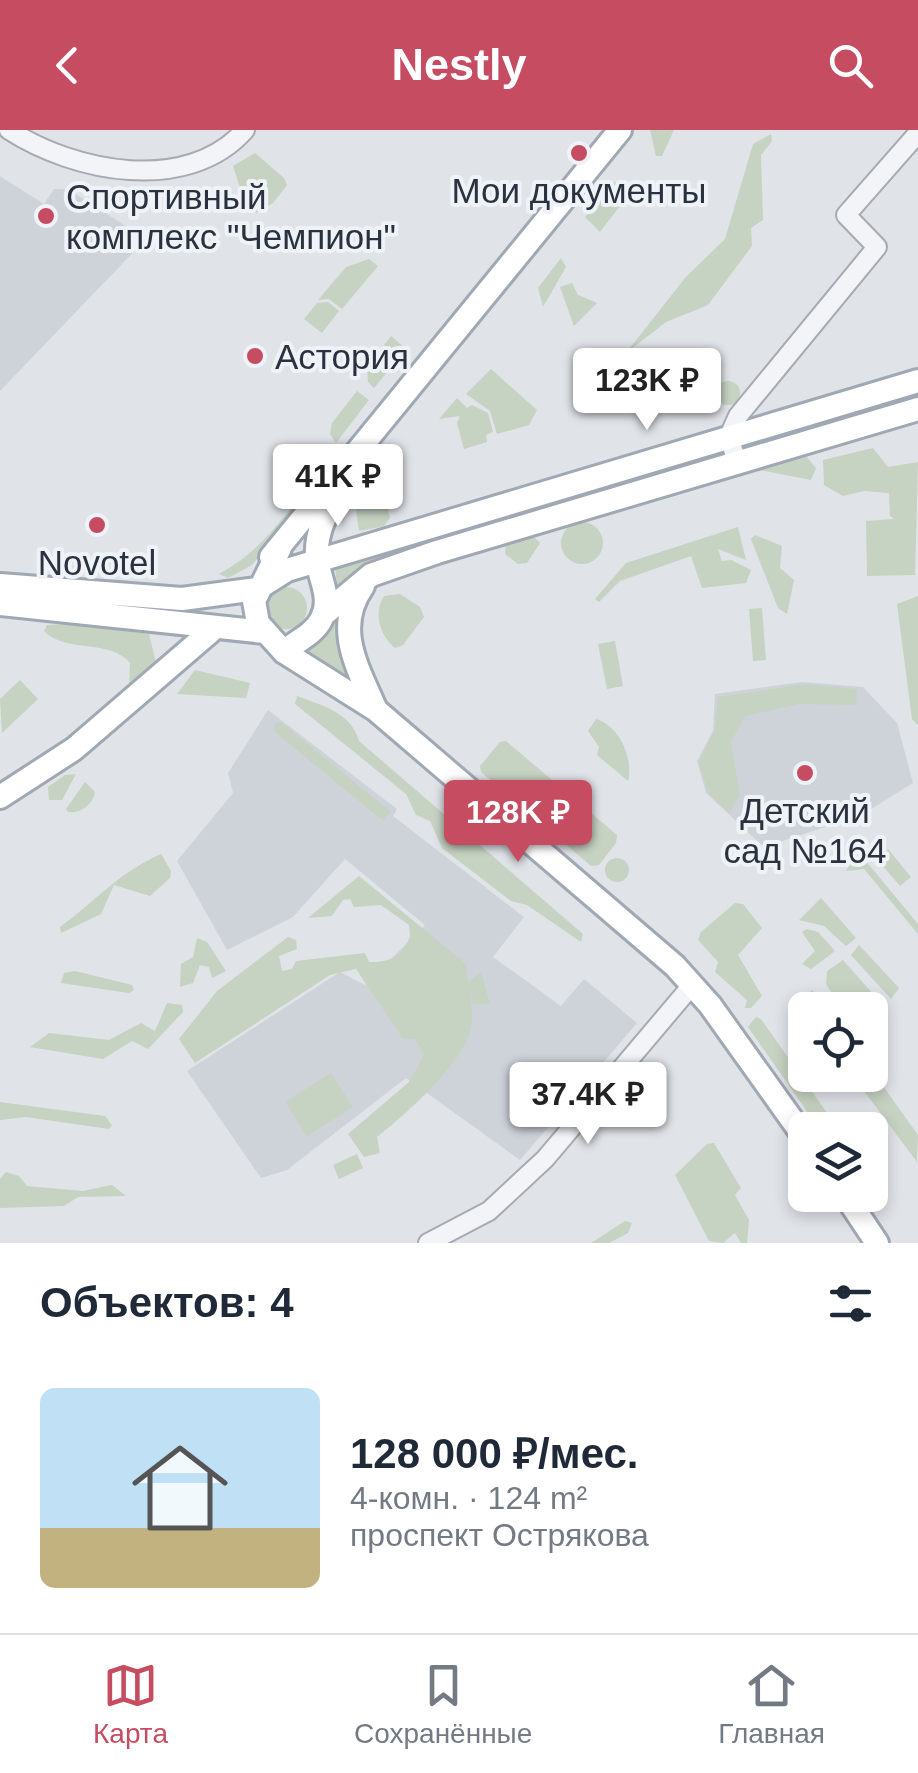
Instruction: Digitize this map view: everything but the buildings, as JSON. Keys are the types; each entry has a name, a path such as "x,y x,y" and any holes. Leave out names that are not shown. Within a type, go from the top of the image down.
{"main road":[{"path":"620,130 362,450 257,589 254,612 280,640 376,710 693,984 788,1115"},
{"path":"222,596 283,559 317,563 553,488 918,381"},
{"path":"324,605 372,575 918,409"},
{"path":"179,622 210,632 280,640 317,626 324,605 317,563 324,519 362,450"},
{"path":"553,488 561,515"},
{"path":"324,519 336,546 374,544"},
{"path":"283,559 309,577 324,605"},
{"path":"372,575 354,600 348,636 376,710"},
{"path":"0,585 155,598 222,596 257,589"},
{"path":"0,604 179,622 280,640"},
{"path":"0,797 74,749 210,632"},
{"path":"856,1212 877,1243"}],"street":[{"path":"9,130 34,146 82,162 156,170 224,149 246,130"},
{"path":"738,463 730,436 738,416 878,248 846,215 918,133"},
{"path":"428,1243 489,1212 545,1159 693,984"}],"shaded area":[{"path":"0,176 44,204 54,189 68,189 146,239 0,391"},
{"name":"Детский сад №164","path":"802,682 863,687 897,723 913,783 863,814 777,843 767,850 706,793 697,761 713,731 715,694"},
{"path":"268,710 397,809 393,816 524,917 493,957 561,1006 584,979 637,1023 520,1160 406,1078 287,1170 261,1178 187,1071 340,972 365,985 425,925 345,859 293,917 227,950 177,861 233,793 228,773"}],"green space":[{"path":"650,130 674,130 662,156 656,156"},
{"path":"771,134 772,141 761,155 763,220 751,228 752,246 708,305 666,322 626,353 685,278 725,239 753,144"},
{"path":"255,153 287,185 273,203 256,213 244,200 233,166"},
{"path":"614,182 621,183 627,197 600,232 585,217"},
{"path":"561,258 566,267 543,307 538,288"},
{"path":"369,259 378,266 342,309 329,299 318,300 346,267"},
{"path":"572,283 578,295 597,303 574,326 560,287"},
{"path":"328,302 339,311 322,333 304,319 317,303"},
{"path":"391,336 406,349 374,388 368,382 367,368"},
{"path":"491,369 537,410 529,425 497,434 490,411 466,394"},
{"path":"723,381 733,381 740,393 733,405 723,405 716,398 716,388"},
{"path":"686,384 604,412 595,410 618,392"},
{"path":"357,391 369,400 336,443 330,434 332,423"},
{"path":"892,395 896,407 768,445 765,434"},
{"path":"457,398 467,408 472,405 488,413 493,432 486,435 487,442 464,449 457,423 460,416 439,419"},
{"path":"717,448 720,459 593,498 589,486"},
{"path":"873,448 888,467 918,462 915,575 867,576 866,521 894,519 890,516 889,493 864,491 843,496 824,485 823,460"},
{"path":"806,456 816,468 811,480 759,470"},
{"path":"319,472 323,476 252,565 228,578 219,574 263,540 297,500 294,497"},
{"path":"371,490 385,496 390,518 384,526 359,531 355,502"},
{"path":"538,501 542,511 368,568 337,586 335,566"},
{"path":"582,522 597,528 603,543 597,558 582,564 567,558 561,543 567,528"},
{"path":"738,527 746,560 718,549 722,561 731,560 751,570 746,583 702,588 691,556 620,581 599,602 595,599 626,563"},
{"path":"532,535 540,543 527,563 518,564 505,554 506,543"},
{"path":"755,535 782,546 780,568 794,580 787,614 778,608 751,539"},
{"path":"286,587 301,593 307,608 301,623 286,629 271,623 265,608 271,593"},
{"path":"400,594 420,607 424,617 403,645 395,648 382,630 379,609 384,596"},
{"path":"918,596 918,725 912,719 897,604"},
{"path":"344,607 363,699 303,656 325,638"},
{"path":"762,608 766,660 753,661 749,609"},
{"path":"47,625 149,634 157,667 129,687 130,663 121,655 64,642 44,631"},
{"path":"615,641 623,686 607,689 598,644"},
{"path":"195,670 250,683 246,698 177,694"},
{"path":"20,680 38,699 2,733 0,699"},
{"path":"805,684 857,689 856,705 800,704 745,716 731,742 740,795 729,813 708,793 699,762 715,729 718,697"},
{"path":"297,696 326,707 350,723 359,741 583,934 581,942 527,905 511,901 442,848 430,821 416,815 406,794 295,704"},
{"path":"596,719 612,728 623,744 629,763 628,781 597,755 599,747 588,731"},
{"path":"281,722 391,812 384,820 275,732 274,724"},
{"path":"506,741 617,835 616,843 599,865 591,866 481,772 480,766 500,742"},
{"path":"76,774 62,800 49,800 48,787 65,775"},
{"path":"85,782 95,792 92,800 82,810 68,812 66,809"},
{"path":"888,849 911,877 900,886 876,858"},
{"path":"161,854 171,871 170,878 150,896 114,885 101,914 61,933 60,927 108,888"},
{"path":"861,855 918,924 918,934 864,869 846,871 854,857"},
{"path":"617,858 626,861 626,879 617,882 608,879 605,870 608,861"},
{"path":"359,876 466,964 472,1012 471,1028 458,1056 417,1102 377,1137 380,1153 364,1157 348,1134 409,1082 424,1055 415,1039 403,1039 356,969 330,975 195,1063 179,1039 217,991 288,937 296,940 297,949 279,956 282,971 292,969 296,961 365,953 369,962 376,962 399,953 410,936 409,925 381,905 354,907 350,899 343,900 332,916 308,918"},
{"path":"821,898 856,938 846,946 824,926 799,920"},
{"path":"735,903 743,904 762,928 738,955 762,996 751,1008 745,1008 747,1000 715,972 718,962 698,940 701,932"},
{"path":"802,932 818,932 835,951 811,969 802,964 815,951"},
{"path":"197,938 207,942 226,971 212,978 209,967 200,965 193,983 180,987 181,964 193,957"},
{"path":"859,945 899,988 891,999 888,992 851,955"},
{"path":"843,960 871,992 831,992 826,984 827,971"},
{"path":"75,971 132,985 134,990 129,993 61,983 64,973"},
{"path":"481,972 490,1004 473,1004 468,982"},
{"path":"167,1003 182,1005 183,1012 148,1049 132,1041 103,1059 30,1047 49,1033 109,1040 141,1023 155,1031"},
{"path":"756,1017 761,1019 788,1057 788,1084 748,1027"},
{"path":"331,1073 353,1107 307,1136 285,1102"},
{"path":"793,1092 812,1092 826,1112 807,1112"},
{"path":"865,1092 887,1092 918,1135 917,1162 888,1123 888,1112 880,1112"},
{"path":"0,1102 105,1116 112,1125 109,1129 26,1117 0,1120"},
{"path":"714,1143 741,1188 735,1195 749,1220 747,1243 741,1243 735,1233 723,1243 709,1241 675,1175 707,1144"},
{"path":"357,1154 363,1168 339,1179 333,1165"},
{"path":"6,1172 19,1176 27,1186 83,1191 112,1185 126,1196 78,1197 64,1206 0,1208 0,1179"},
{"path":"625,1221 632,1223 628,1233 609,1243 591,1243"}],"place":[{"name":"Мои документы","path":"579,153"},
{"name":"Спортивный комплекс \"Чемпион\"","path":"46,216"},
{"name":"Астория","path":"255,356"},
{"name":"Novotel","path":"97,525"},
{"name":"Детский сад №164","path":"805,773"}]}
